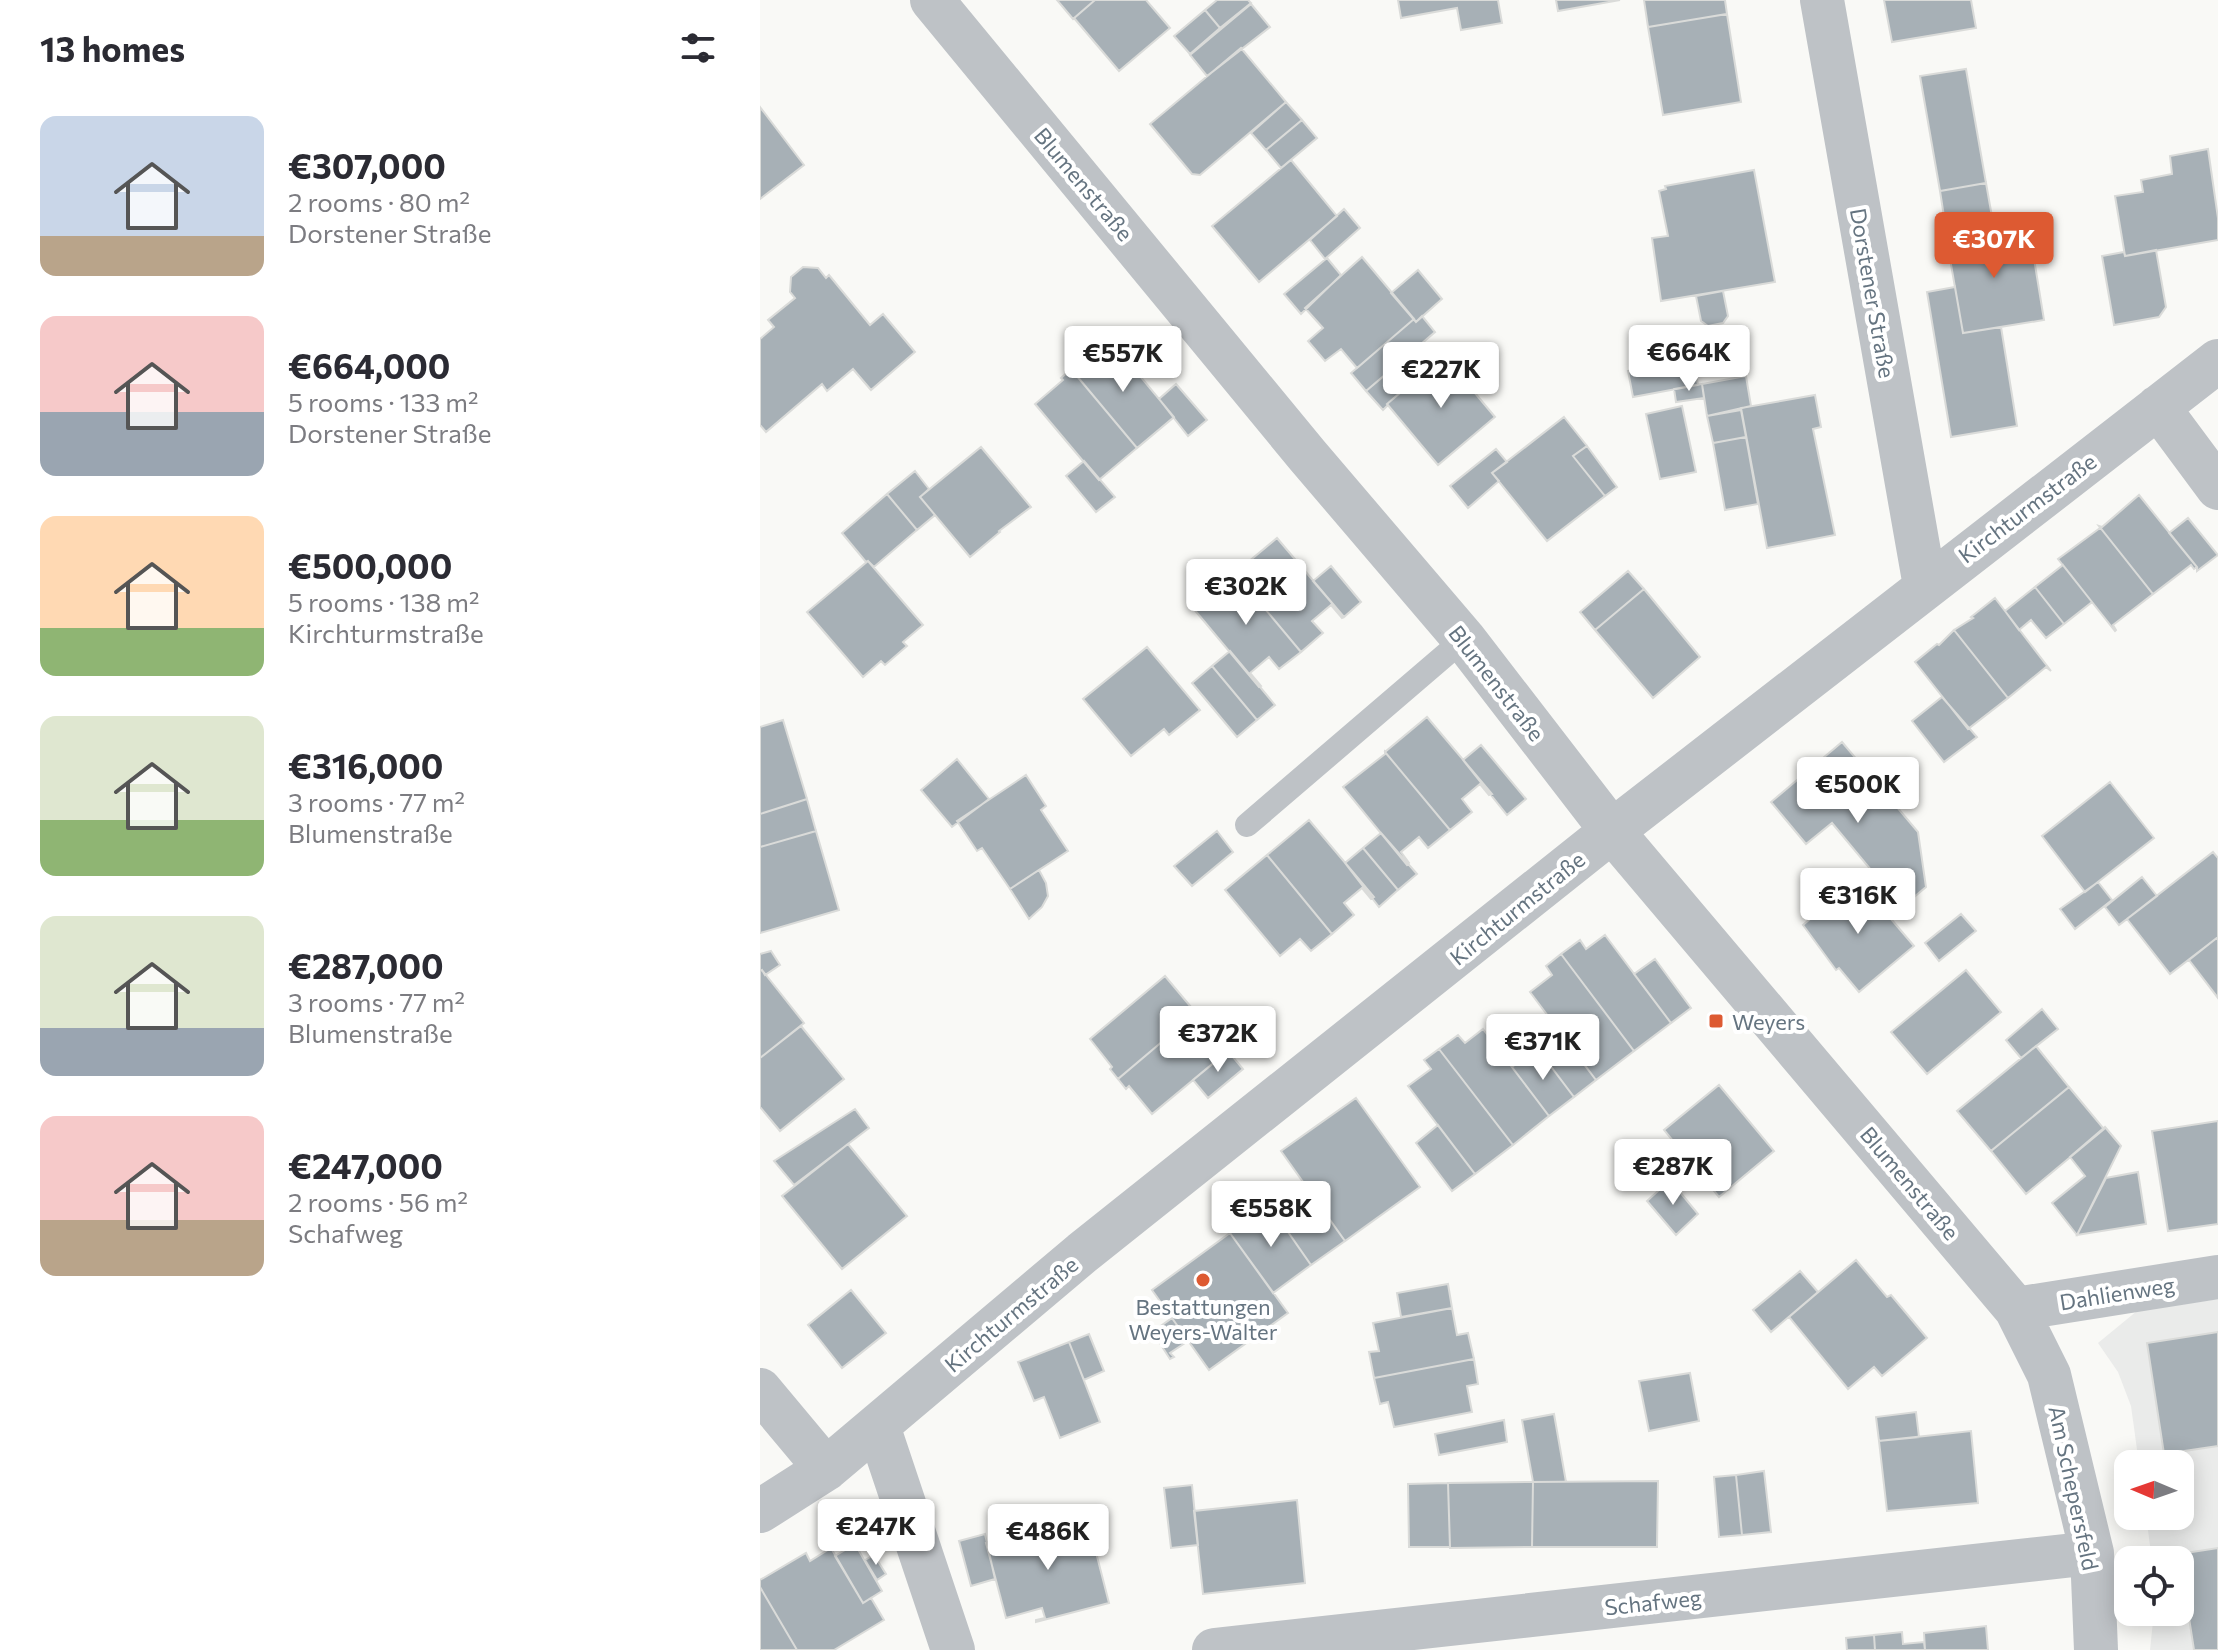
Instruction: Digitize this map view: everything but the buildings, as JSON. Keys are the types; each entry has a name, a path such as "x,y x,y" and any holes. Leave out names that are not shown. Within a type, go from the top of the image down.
{"street":[{"name":"Blumenstraße","path":"932,0 1307,455 1464,639 1612,831 2016,1309 2049,1375"},
{"name":"Dorstener Straße","path":"1822,0 1925,586"},
{"name":"Kirchturmstraße","path":"760,1511 826,1469 1082,1253 1612,831 2218,361"},
{"path":"2158,407 2218,488"},
{"name":"Dahlienweg","path":"2016,1309 2218,1277"},
{"name":"Am Schepersfeld","path":"2049,1375 2092,1553 2096,1650"},
{"path":"760,1390 826,1469"},
{"path":"878,1426 953,1650"},
{"name":"Schafweg","path":"1214,1650 2092,1553"}],"lane":[{"path":"1247,825 1464,639"}],"shaded area":[{"path":"2218,1299 2218,1650 2150,1650 2153,1626 2194,1626 2194,1546 2150,1546 2148,1530 2194,1530 2194,1450 2137,1450 2131,1406 2118,1372 2098,1343 2137,1311"}],"place":[{"name":"Weyers","path":"1716,1021"},
{"name":"Bestattungen Weyers-Walter","path":"1203,1280"}]}
